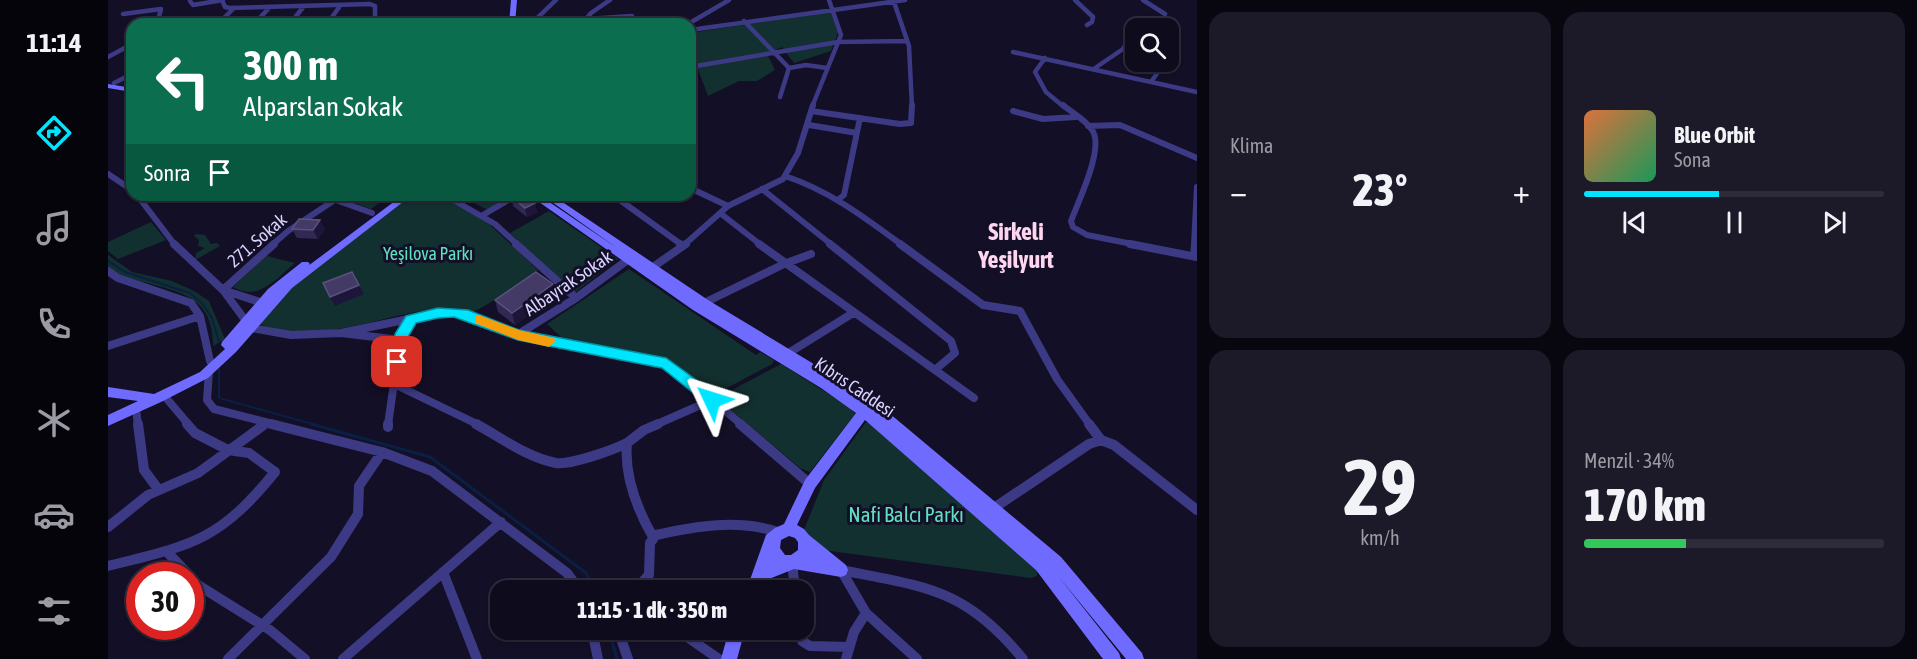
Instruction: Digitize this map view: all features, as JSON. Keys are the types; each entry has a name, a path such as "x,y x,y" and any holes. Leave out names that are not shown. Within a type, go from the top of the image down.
{"main road":[{"path":"512,18 514,0"},
{"path":"110,84 126,87"},
{"path":"211,363 234,336 248,325 263,303 289,276 388,201"},
{"path":"108,421 162,397 211,363 294,282 400,201"},
{"path":"542,201 649,270 878,411 1062,568 1136,659"},
{"path":"559,201 631,258"},
{"name":"Kıbrıs Caddesi","path":"649,270 864,412 1033,558 1062,591 1113,659"},
{"path":"108,392 162,397"},
{"path":"757,580 781,532 810,484 864,412"},
{"path":"781,532 802,538 811,548 841,570"},
{"path":"781,532 775,552 792,562 841,570"},
{"path":"759,576 792,562 805,552 802,538"},
{"path":"729,659 734,640"}],"street":[{"path":"190,1 193,5 222,0 225,7 234,8 375,6 375,18"},
{"path":"537,18 556,0"},
{"path":"587,18 610,0"},
{"path":"696,19 729,0"},
{"path":"649,270 683,246 728,206 785,176 809,125 811,111 841,35 829,0"},
{"path":"696,29 905,0"},
{"path":"1075,0 1093,19 1087,25"},
{"path":"1143,0 1165,14"},
{"path":"811,111 900,124 911,123 915,84 907,41 894,2"},
{"path":"295,18 304,6"},
{"path":"331,18 340,6"},
{"path":"260,18 270,7"},
{"path":"224,18 234,8"},
{"path":"123,14 161,9 159,18"},
{"path":"620,18 632,16"},
{"path":"744,21 789,68"},
{"path":"696,65 838,42 907,41"},
{"path":"108,57 126,47"},
{"path":"1095,68 1125,47"},
{"path":"1012,52 1095,68 1197,92"},
{"path":"1045,58 1035,72 1040,84 1088,126 1097,138 1096,153 1071,221 1073,226 1087,235 1196,256 1197,188"},
{"path":"789,68 806,65 827,68"},
{"path":"780,97 789,68"},
{"path":"1151,82 1158,72"},
{"path":"110,84 126,77"},
{"path":"1013,111 1042,119 1076,117"},
{"path":"839,199 844,195 860,118"},
{"path":"809,125 857,133"},
{"path":"1088,126 1120,125 1197,158"},
{"path":"108,174 126,186"},
{"path":"785,176 815,186 839,199 980,304 993,309 1020,311 1057,380 1101,440 1114,445 1197,510"},
{"path":"762,189 951,341 955,353 936,369"},
{"path":"696,191 728,206"},
{"path":"145,201 177,248 223,290 248,325 291,335 341,333 438,313 454,313 468,315 518,335 661,362 678,371 810,484"},
{"name":"271. Sokak","path":"223,290 288,231 331,201"},
{"path":"339,201 372,213"},
{"path":"457,201 483,215 576,298"},
{"path":"483,215 507,201"},
{"path":"621,201 683,246"},
{"path":"720,213 784,264 974,398"},
{"path":"705,303 784,264 811,254"},
{"name":"Albayrak Sokak","path":"518,335 576,298 631,258"},
{"path":"108,272 118,278 187,300 197,308 211,363 207,399 214,409 382,452 432,471 567,573 572,580"},
{"path":"223,290 263,303"},
{"path":"787,354 853,313"},
{"path":"108,346 200,316"},
{"path":"388,427 400,340 411,320"},
{"path":"341,333 400,340"},
{"path":"394,384 470,420 526,452 557,463 609,452 627,443 644,430 712,400"},
{"path":"108,566 168,553 212,535 254,497 276,472 249,453 228,450 195,433 167,399 162,397"},
{"path":"136,409 144,470 158,489"},
{"path":"108,527 158,489 198,473 266,424"},
{"path":"994,508 1089,444 1101,440"},
{"path":"627,443 625,456 630,477 644,524 653,537"},
{"path":"228,659 331,557 358,514 359,486 382,452"},
{"path":"343,659 501,522"},
{"path":"653,537 741,524 763,526 781,532"},
{"path":"645,580 649,575 650,543 653,537"},
{"path":"168,553 176,562"},
{"path":"792,562 794,580"},
{"path":"841,570 866,613 917,659"},
{"path":"841,570 902,582 959,600 988,623 1023,659"},
{"path":"443,572 477,659"},
{"path":"204,589 262,625 305,659"},
{"path":"846,659 849,646 866,613"},
{"path":"594,640 598,659"},
{"path":"621,640 628,659"},
{"path":"691,640 719,659"},
{"path":"802,640 810,646 849,646"}],"green space":[{"path":"831,12 838,33 831,51 794,63 782,47 767,54 775,70 757,81 739,81 708,96 696,67 696,32"},
{"path":"349,201 382,201 371,209"},
{"name":"Yeşilova Parkı","path":"404,201 449,201 487,222 538,270 495,300 472,312 435,309 325,331 281,330 259,324 293,286"},
{"path":"470,201 502,201 488,210"},
{"path":"549,211 618,259 574,293 510,233"},
{"path":"151,222 166,240 118,259 108,251 108,242"},
{"path":"196,234 205,235 211,244 217,243 220,246 195,260 196,253 205,248 198,246 199,240 194,236"},
{"path":"108,255 132,272 172,281 209,301 225,339 213,346 211,326 204,311 194,301 181,293 116,273 108,267"},
{"path":"267,256 295,263 267,287 251,292 233,287"},
{"path":"629,269 756,355 760,352 774,360 772,364 714,395 664,359 561,337 547,324"},
{"path":"781,364 851,408 855,414 810,472 800,468 717,398"},
{"name":"Nafi Balcı Parkı","path":"866,422 874,425 1037,567 1037,576 1031,578 823,550 804,530 824,480"}],"building":[{"path":"517,201 535,203 525,208"},
{"path":"299,219 320,220 313,230 292,229"},
{"path":"352,272 359,285 330,297 323,283"},
{"path":"536,272 553,284 512,313 495,300"}],"waterway":[{"path":"108,261 125,272 190,293 202,303 212,318 219,342"},
{"path":"219,368 219,398 316,425"},
{"path":"311,424 430,457 586,573 590,580"},
{"path":"612,640 617,659"}],"slow traffic":[{"path":"479,320 518,335 549,341"}],"district":[{"name":"Sirkeli Yeşilyurt","path":"1016,245"}],"route":[{"path":"397,362 402,334 411,320 438,313 454,313 468,315 518,335 666,363 684,375 712,400"}]}
